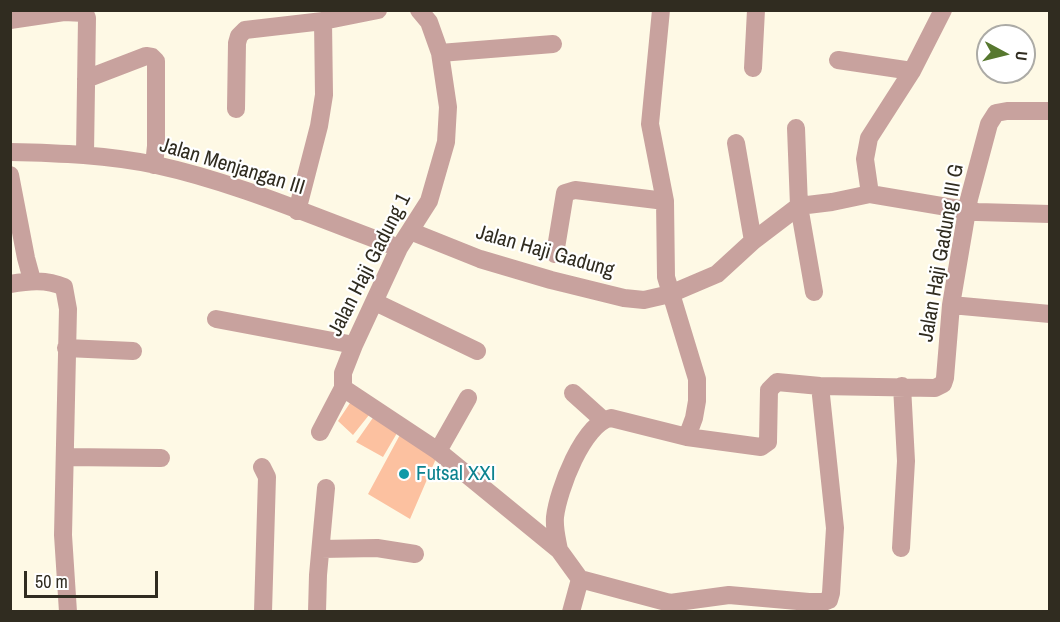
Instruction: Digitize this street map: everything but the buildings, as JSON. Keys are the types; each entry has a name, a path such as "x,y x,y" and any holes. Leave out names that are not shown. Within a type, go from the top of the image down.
{"street":[{"path":"236,109 237,43 242,32 323,21 378,10"},
{"name":"Jalan Haji Gadung 1","path":"320,432 343,388 343,373 354,345 399,248 429,201 446,142 448,107 440,53 429,22 419,10"},
{"path":"661,10 651,124 665,201 666,277 697,379 697,401 687,437"},
{"path":"753,68 756,10"},
{"path":"870,194 865,159 869,138 912,71 943,10"},
{"path":"10,20 50,12 85,13 87,18 86,154"},
{"path":"297,210 319,126 324,95 323,21"},
{"path":"440,53 553,44"},
{"path":"86,79 146,56 156,61 154,165"},
{"path":"838,60 912,71"},
{"name":"Jalan Haji Gadung III G","path":"902,386 935,388 943,384 945,378 951,306 968,210 989,124 996,113 1050,111"},
{"path":"796,128 799,206 814,292"},
{"path":"736,143 753,241"},
{"name":"Jalan Menjangan III","path":"10,152 86,154 154,165 200,177 399,248"},
{"path":"10,175 32,280"},
{"path":"555,254 565,193 575,190 665,201"},
{"path":"799,206 870,194 968,210 1050,214"},
{"name":"Jalan Haji Gadung","path":"410,231 480,259 550,280 624,298 644,300 670,294 717,274 753,241 799,206"},
{"path":"10,284 32,280 54,282 64,287 68,309 63,535 68,612"},
{"path":"375,302 477,351"},
{"path":"951,306 1050,314"},
{"path":"216,319 354,345"},
{"path":"66,348 133,351"},
{"path":"559,550 555,529 557,505 562,487 587,434 603,420 611,418 687,437 761,447 768,442 769,390 777,382 820,386 902,386 906,461 901,548"},
{"path":"343,388 438,451 559,550 580,579 670,603 729,595 824,602 830,598 835,528 820,386"},
{"path":"573,393 603,420"},
{"path":"438,451 468,398"},
{"path":"65,458 161,458"},
{"path":"262,467 267,477 263,612"},
{"path":"318,612 326,488"},
{"path":"321,549 377,548 416,554"},
{"path":"571,612 580,579"}],"place":[{"name":"Futsal XXI","path":"404,474"}]}
